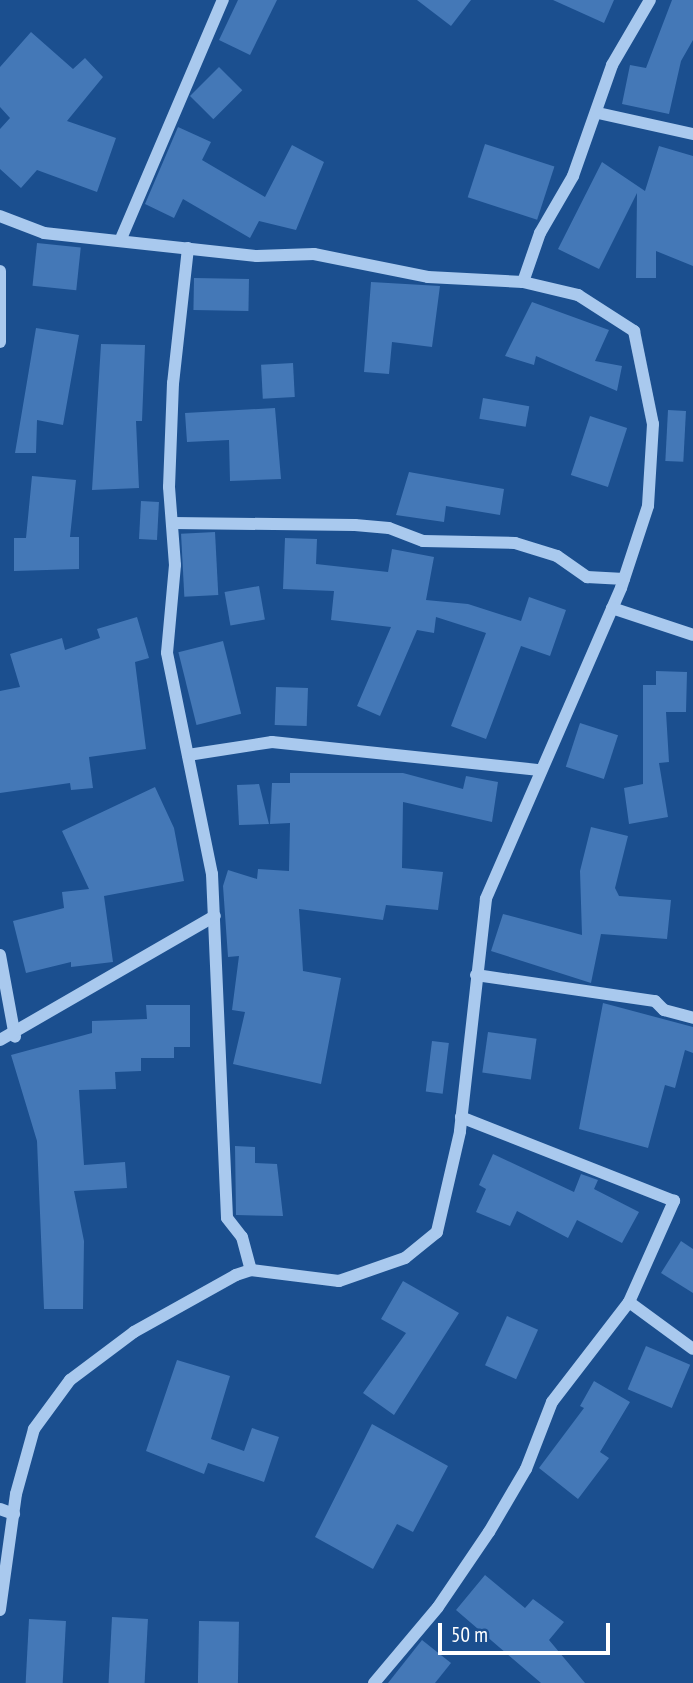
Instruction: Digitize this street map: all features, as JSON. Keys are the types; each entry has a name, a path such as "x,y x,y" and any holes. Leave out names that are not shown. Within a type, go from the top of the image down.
{"street":[{"path":"120,241 223,0"},
{"path":"523,282 598,113 612,65 650,0"},
{"path":"598,113 693,134"},
{"path":"0,216 44,233 188,248 314,254 428,277 523,282 613,312 634,331 645,360 653,424 648,506 624,579 486,900 451,1190 428,1244 378,1271 339,1282 251,1270 134,1332 70,1380 34,1429 13,1514 0,1610"},
{"path":"188,248 173,383 174,589 167,653 188,755 215,916 226,1202 251,1270"},
{"path":"0,271 0,342"},
{"path":"172,523 355,525 389,528 423,541 515,543 557,556 587,577 624,579"},
{"path":"612,608 693,635"},
{"path":"188,755 272,742 540,770"},
{"path":"0,1040 15,1037 215,916"},
{"path":"0,955 15,1037"},
{"path":"476,975 655,1001 693,1018"},
{"path":"374,1683 438,1608 489,1532 526,1469 552,1402 629,1303 672,1197 461,1117"},
{"path":"629,1303 693,1349"},
{"path":"0,1509 13,1514"}],"building":[{"path":"238,0 277,0 250,55 219,40"},
{"path":"417,0 471,0 451,26"},
{"path":"553,0 614,0 604,23"},
{"path":"672,0 693,0 693,40 681,61 669,114 622,104 630,65 646,68"},
{"path":"31,32 73,69 85,58 103,77 67,121 116,138 97,192 37,170 21,188 0,169 0,129 10,118 0,107 0,67"},
{"path":"219,67 242,90 213,119 190,96"},
{"path":"178,127 211,142 202,160 265,197 292,145 324,162 296,230 259,221 250,238 183,199 174,218 145,204"},
{"path":"485,144 554,167 537,220 468,197"},
{"path":"659,146 693,156 693,266 656,251 656,278 636,278 637,193 599,269 558,249 602,162 645,191"},
{"path":"37,243 81,248 76,290 33,286"},
{"path":"194,278 249,279 248,311 193,310"},
{"path":"371,282 440,286 432,347 392,342 389,374 364,372"},
{"path":"532,302 609,330 595,361 622,366 617,391 536,356 534,365 505,356"},
{"path":"36,328 79,335 63,425 37,420 36,453 15,453"},
{"path":"101,344 145,345 142,421 136,421 139,488 92,490"},
{"path":"293,363 295,397 263,399 261,365"},
{"path":"483,398 529,406 526,427 479,419"},
{"path":"275,408 281,479 230,481 229,440 187,442 185,413"},
{"path":"668,410 686,411 683,462 665,461"},
{"path":"590,416 627,428 608,487 571,475"},
{"path":"409,472 504,489 500,515 446,506 444,522 396,515"},
{"path":"32,476 76,480 70,537 79,537 79,569 14,571 14,538 26,538"},
{"path":"141,501 159,502 157,540 139,539"},
{"path":"215,532 218,595 184,597 181,534"},
{"path":"285,538 317,539 316,564 388,572 392,549 434,557 426,600 468,604 521,621 529,597 566,610 550,656 521,646 486,739 451,726 486,633 436,617 434,633 417,630 380,716 357,706 391,627 331,620 334,591 283,589"},
{"path":"259,586 265,619 230,626 225,592"},
{"path":"137,617 149,658 135,662 146,749 89,757 93,788 71,790 70,783 0,793 0,691 20,687 10,654 62,638 65,650 100,638 97,629"},
{"path":"223,641 241,714 197,725 178,652"},
{"path":"656,671 687,672 686,712 666,712 669,762 659,763 668,817 629,824 624,788 643,784 643,685 656,685"},
{"path":"276,687 308,688 307,726 275,725"},
{"path":"580,723 618,735 604,779 566,767"},
{"path":"290,773 403,773 463,789 466,776 498,782 492,822 403,802 402,868 443,872 438,910 386,905 383,920 299,909 303,971 341,978 321,1084 233,1064 245,1012 232,1010 239,956 228,957 223,886 228,870 257,879 258,869 289,871 290,823 270,824 272,783 290,783"},
{"path":"259,784 269,824 239,825 237,785"},
{"path":"155,787 174,828 184,881 104,896 113,962 71,967 71,962 26,973 13,921 64,908 62,892 89,889 62,831"},
{"path":"591,827 628,836 615,888 619,896 671,900 667,939 601,934 591,983 491,951 503,914 582,935 580,871"},
{"path":"603,1003 693,1027 693,1053 685,1050 675,1088 665,1085 648,1148 579,1129"},
{"path":"146,1005 190,1005 190,1047 174,1047 174,1058 141,1058 141,1071 115,1072 116,1089 79,1090 84,1165 125,1162 127,1188 74,1191 84,1241 83,1309 44,1309 37,1141 11,1055 92,1033 92,1021 147,1019"},
{"path":"488,1032 537,1039 531,1079 482,1073"},
{"path":"432,1041 449,1043 443,1094 426,1092"},
{"path":"235,1146 255,1147 255,1163 277,1164 283,1216 236,1215"},
{"path":"493,1154 574,1192 581,1174 598,1180 594,1189 639,1212 622,1243 577,1220 568,1238 517,1211 510,1226 476,1212 486,1189 479,1185"},
{"path":"681,1241 693,1249 693,1293 661,1273"},
{"path":"403,1281 459,1313 394,1415 363,1393 406,1333 381,1319"},
{"path":"507,1316 538,1330 516,1379 485,1365"},
{"path":"646,1346 690,1365 672,1408 628,1389"},
{"path":"177,1360 230,1376 211,1439 244,1451 252,1428 279,1437 264,1482 208,1463 204,1474 146,1451"},
{"path":"594,1381 630,1402 600,1452 609,1458 578,1499 539,1468 584,1408 580,1406"},
{"path":"372,1424 448,1466 413,1532 397,1524 373,1569 315,1537"},
{"path":"485,1575 525,1608 533,1599 564,1622 549,1640 585,1683 541,1683 456,1610"},
{"path":"112,1617 148,1619 145,1683 109,1683"},
{"path":"29,1619 66,1621 63,1683 26,1683"},
{"path":"199,1621 239,1622 238,1683 198,1683"},
{"path":"422,1640 451,1663 435,1683 388,1683"}]}
